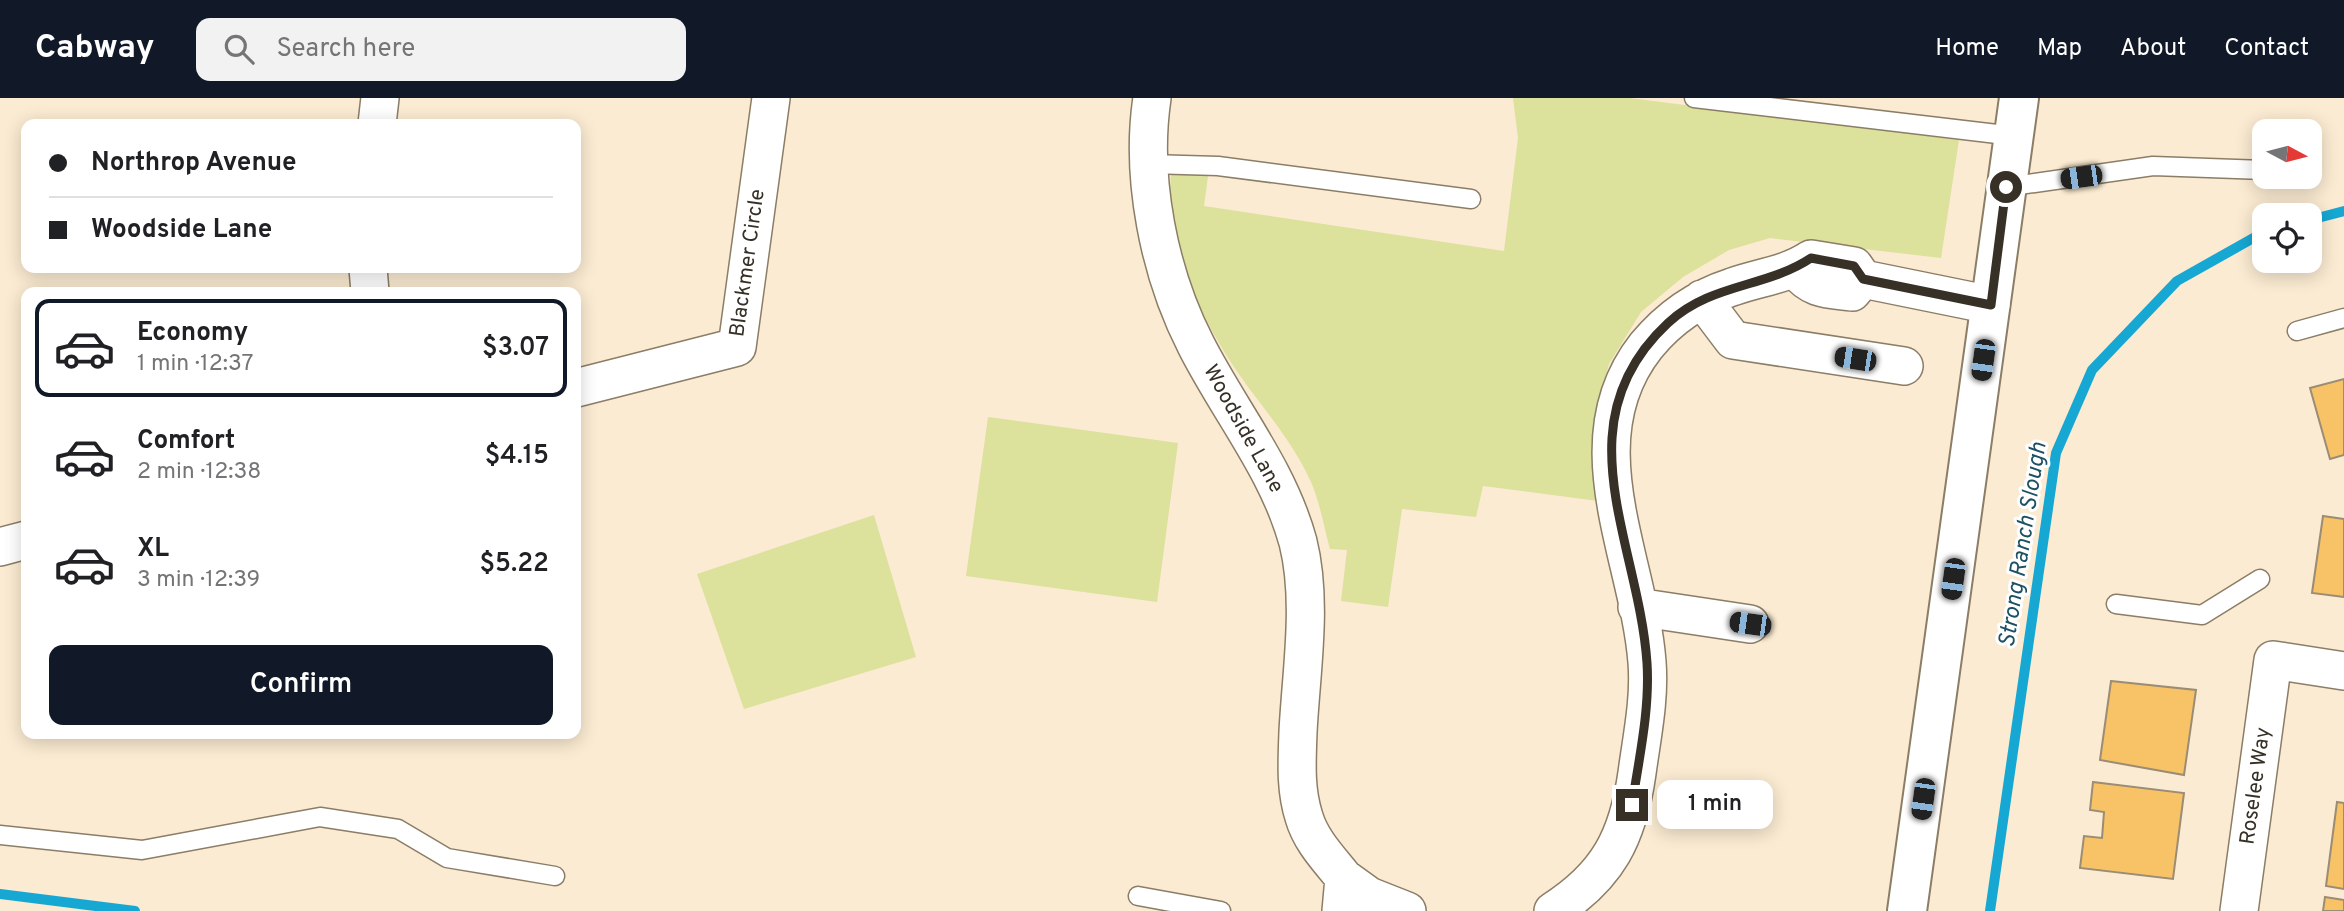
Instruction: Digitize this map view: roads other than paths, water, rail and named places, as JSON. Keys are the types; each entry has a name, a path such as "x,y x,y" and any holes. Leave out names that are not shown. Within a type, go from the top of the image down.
{"street":[{"path":"378,119 380,98"},
{"name":"Blackmer Circle","path":"581,387 737,347 771,98"},
{"name":"Woodside Lane","path":"1153,98 1149,164 1161,252 1174,295 1195,345 1273,475 1292,520 1299,548 1304,601 1296,778 1304,816 1313,839 1343,895 1369,896 1407,911"},
{"path":"1907,911 2019,98"},
{"path":"1561,909 1604,867 1620,842 1632,805 1648,696 1647,661 1610,471 1610,436 1618,399 1628,374 1646,346 1669,322 1702,299 1732,287 1795,269 1811,258 1854,266 1863,279 1991,305"},
{"path":"1702,299 1733,340 1904,366"},
{"path":"0,547 21,541"},
{"path":"1637,607 1750,624"},
{"name":"Roselee Way","path":"2239,911 2273,660 2344,671"}],"lane":[{"path":"1695,98 2014,136"},
{"path":"1149,164 1218,166 1471,199"},
{"path":"2006,187 2153,166 2252,170"},
{"path":"2297,331 2344,318"},
{"path":"2116,604 2202,615 2260,579"},
{"path":"0,835 142,850 320,817 398,829 447,858 555,876"},
{"path":"1138,896 1221,911"}],"waterway":[{"name":"Strong Ranch Slough","path":"2322,217 2344,211"},
{"name":"Strong Ranch Slough","path":"1990,911 2056,453 2092,370 2177,281 2252,239"},
{"path":"0,894 135,911"}]}
